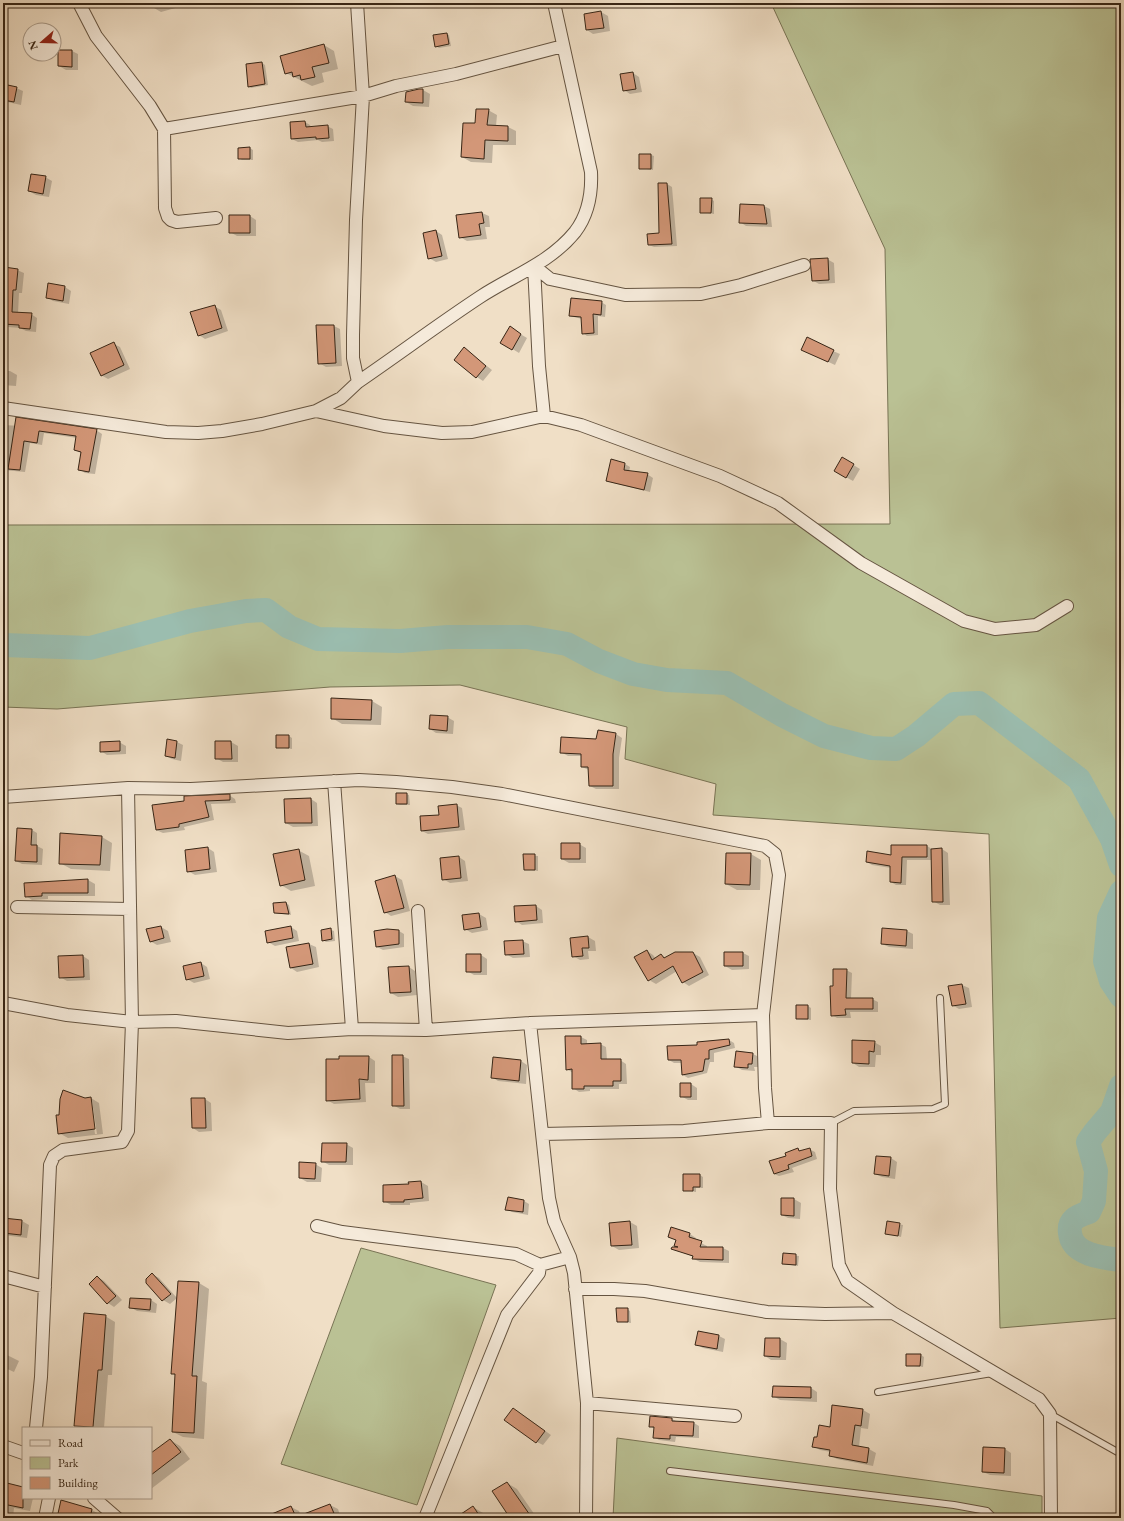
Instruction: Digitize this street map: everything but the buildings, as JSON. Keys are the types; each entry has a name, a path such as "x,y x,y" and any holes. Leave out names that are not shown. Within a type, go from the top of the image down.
{"street":[{"path":"79,3 96,36 150,106 164,128 164,199 168,217 177,222 216,218"},
{"path":"357,3 363,96 356,220 353,335 353,358 358,382"},
{"path":"3,408 166,432 198,433 222,431 262,424 316,410 341,398 358,382 481,296 552,255 575,232 585,213 592,193 591,172 554,3"},
{"path":"164,128 210,122 363,96 396,86 456,74 563,46"},
{"path":"534,266 550,279 625,295 701,294 741,285 804,265"},
{"path":"534,266 539,366 544,416"},
{"path":"316,410 384,426 442,433 478,431 544,416 581,425 706,471 778,503 861,563 964,620 995,629 1036,625 1067,606"},
{"path":"334,781 352,1029"},
{"path":"3,797 128,788 190,789 334,781 396,782 452,786 502,794 765,846 774,854 779,875 763,1015 765,1088 768,1123"},
{"path":"36,1427 41,1377 50,1164 54,1156 63,1150 122,1142 128,1131 132,1022 128,788"},
{"path":"17,907 130,909"},
{"path":"418,911 426,1030"},
{"path":"3,1003 67,1015 132,1022 176,1021 288,1033 352,1029 426,1030 530,1023 763,1015"},
{"path":"530,1023 549,1198 554,1221 570,1257 575,1290 587,1403 586,1518"},
{"path":"542,1134 684,1131 768,1123 832,1123 830,1188 839,1266 847,1280 893,1313 1039,1399 1050,1414 1051,1518"},
{"path":"317,1226 342,1232 516,1254 540,1265 570,1257"},
{"path":"425,1518 507,1315 539,1273 540,1265"},
{"path":"3,1276 45,1287"},
{"path":"575,1290 614,1289 645,1291 767,1312 825,1314 893,1313"},
{"path":"587,1403 735,1416"},
{"path":"3,1446 22,1453"},
{"path":"45,1518 48,1499"},
{"path":"95,1499 117,1518"}],"lane":[{"path":"832,1123 854,1111 933,1109 945,1104 940,998"},
{"path":"878,1392 995,1372"},
{"path":"1050,1414 1121,1454"},
{"path":"670,1471 954,1505 987,1511 994,1518"}],"green space":[{"path":"771,3 1121,3 1121,1318 1000,1328 989,834 713,815 716,784 625,759 627,727 460,685 330,687 57,709 3,707 3,525 890,524 885,249"},
{"path":"361,1248 496,1285 417,1505 281,1464"},
{"path":"617,1438 1042,1496 1042,1518 613,1518"}],"waterway":[{"path":"3,645 90,648 190,621 246,611 266,610 289,627 318,639 400,641 448,637 527,637 567,644 599,661 633,674 667,680 727,683 782,715 824,736 871,748 896,749 916,736 954,704 979,703 1079,779 1112,839 1121,865"},
{"path":"1121,892 1109,918 1105,961 1111,981 1121,996"},
{"path":"1121,1086 1112,1112 1088,1142 1096,1171 1094,1201 1089,1212 1072,1221 1070,1228 1072,1240 1082,1251 1097,1256 1121,1260"}]}
